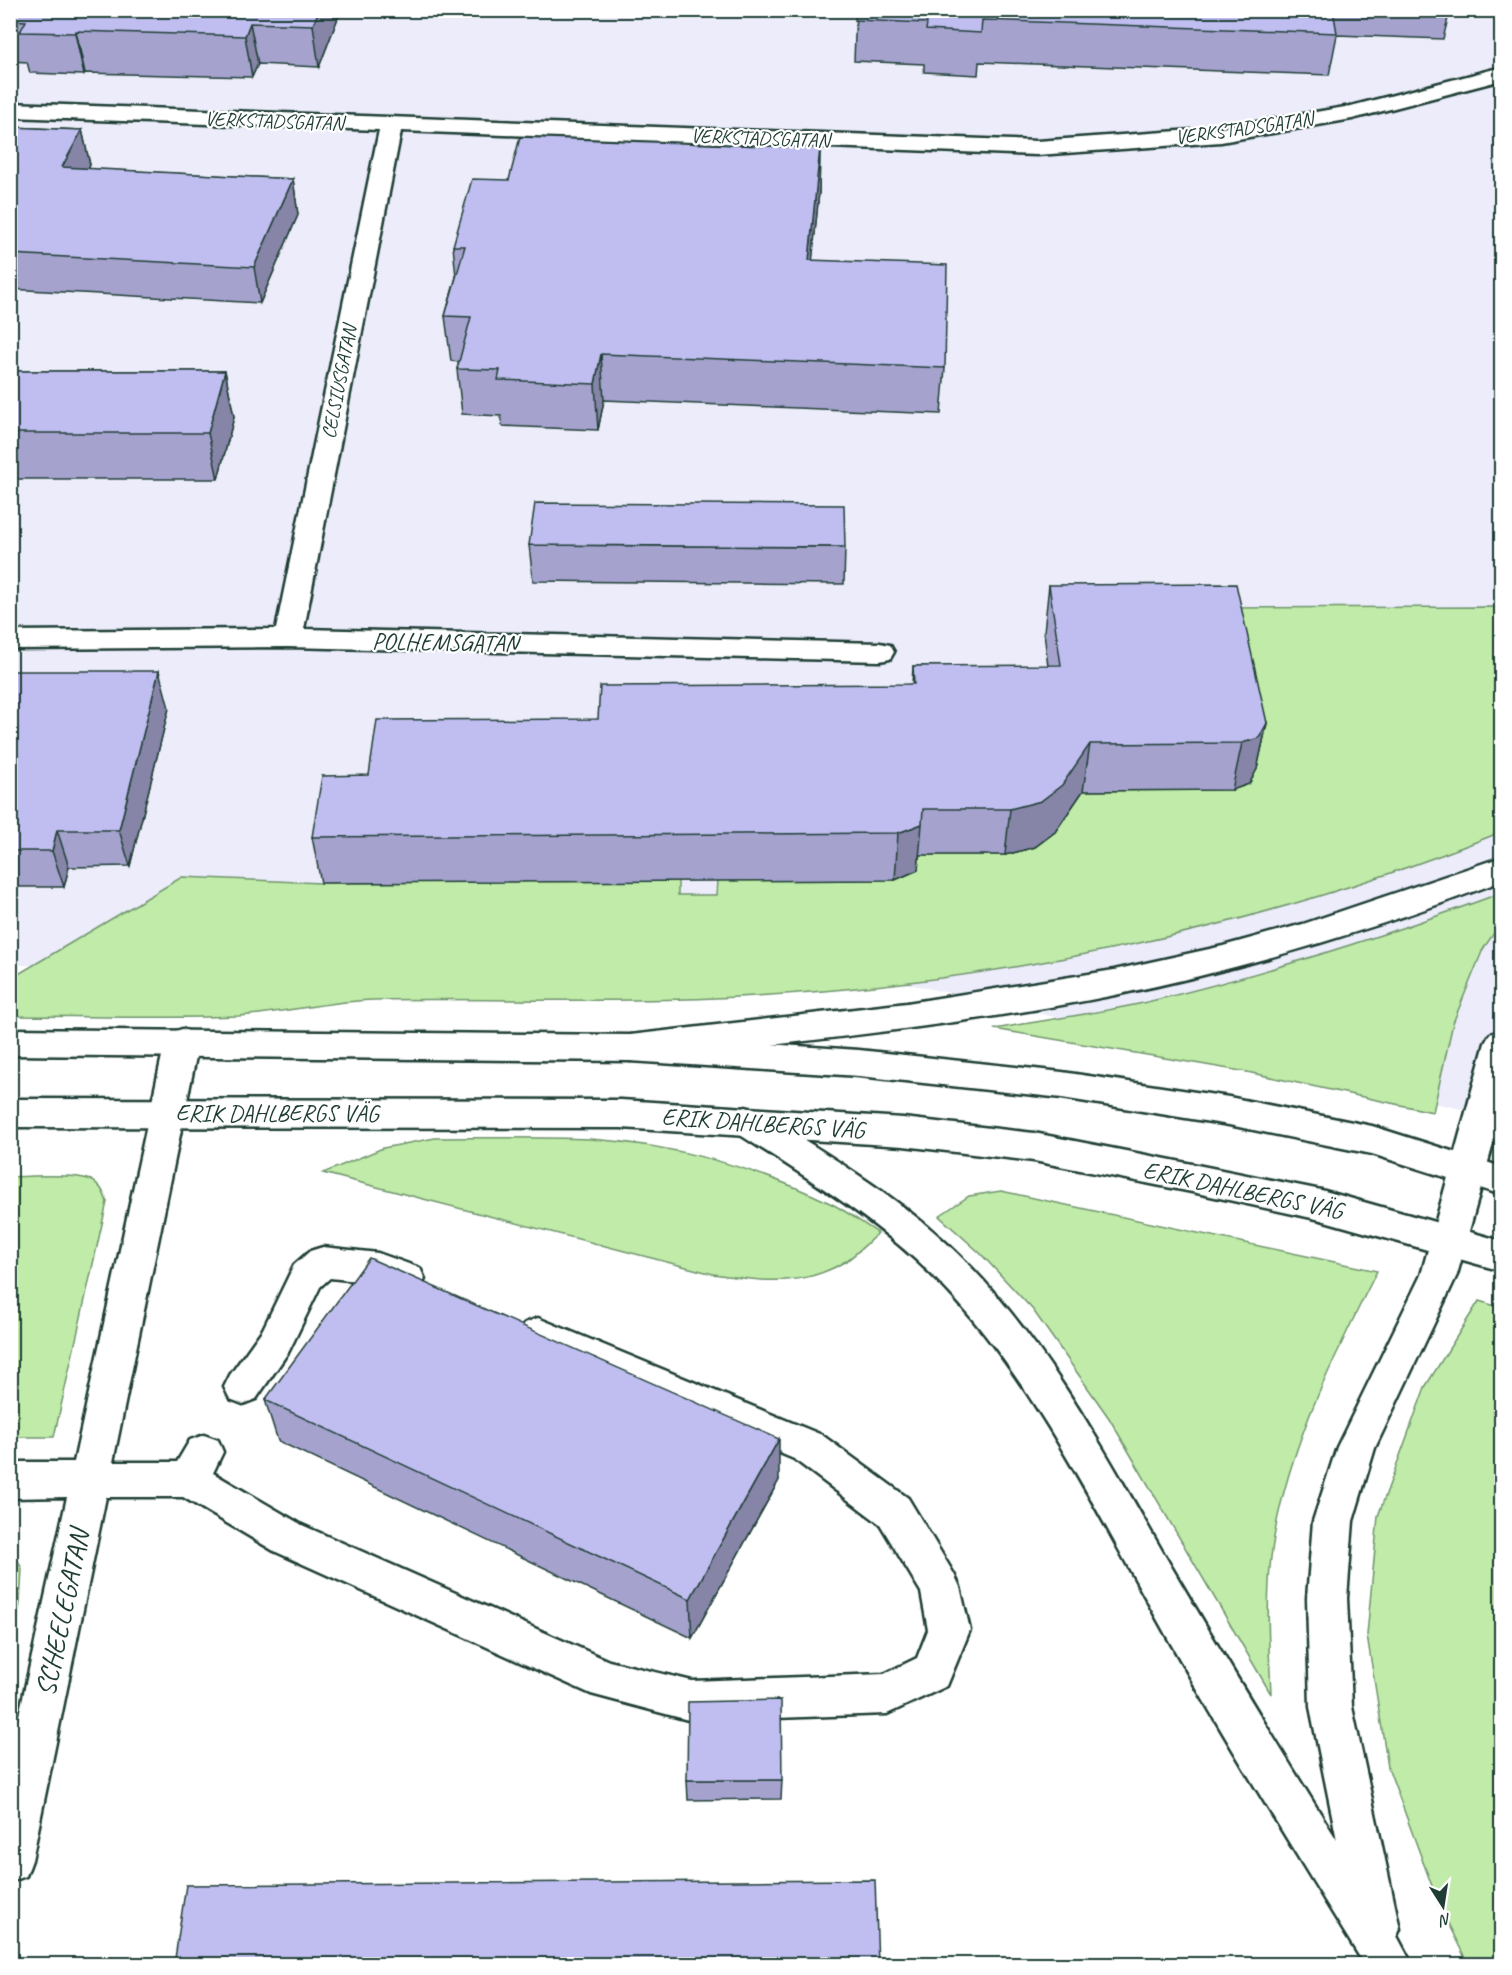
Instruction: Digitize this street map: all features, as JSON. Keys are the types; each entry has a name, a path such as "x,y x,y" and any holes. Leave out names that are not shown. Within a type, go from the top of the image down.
{"main road":[{"name":"VERKSTADSGATAN","path":"10,110 1037,148 1221,135 1352,112 1502,73"},
{"name":"CELSIUSGATAN","path":"288,638 391,125"},
{"name":"POLHEMSGATAN","path":"10,640 288,638 880,652"},
{"path":"630,1048 1039,996 1181,969 1289,941 1420,900 1502,868"},
{"path":"10,1042 630,1048 859,1063 1062,1085 1229,1111 1372,1140 1485,1176"},
{"name":"SCHEELEGATAN","path":"10,1860 182,1042"},
{"path":"1386,1959 1351,1811 1331,1707 1327,1598 1333,1521 1356,1447 1439,1275 1450,1240 1485,1176 1502,1044"},
{"name":"ERIK DAHLBERGS VÄG","path":"10,1113 621,1114 903,1132 1034,1147 1321,1205 1502,1256"},
{"path":"746,1121 837,1179 905,1229 956,1275 1011,1341 1073,1433 1222,1694 1386,1959"},
{"path":"243,1386 276,1340 307,1276 323,1262 378,1268 440,1293"},
{"path":"10,1480 90,1480 196,1466 288,1538 606,1680 692,1701 887,1694 932,1672 949,1630 940,1587 894,1511 808,1447 505,1320"}],"shaded area":[{"path":"11,11 1501,11 1501,1118 838,968 11,965"}],"green space":[{"path":"1501,607 1501,832 1412,866 1321,896 1228,922 1040,963 850,989 707,998 374,1000 340,1002 239,1016 11,1016 10,979 182,877 321,883 678,880 678,895 717,895 718,880 895,880 918,870 919,855 1005,855 1035,847 1067,791 1232,790 1221,608"},
{"path":"1501,893 1501,923 1483,949 1453,1023 1433,1112 1247,1072 994,1029 1125,1007 1234,980 1368,939"},
{"path":"435,1138 590,1139 683,1152 745,1169 804,1191 838,1207 878,1233 846,1261 830,1270 798,1279 748,1279 713,1274 323,1173 383,1148"},
{"path":"75,1176 84,1178 97,1184 107,1202 54,1437 11,1437 10,1177"},
{"path":"1001,1191 1377,1271 1343,1339 1312,1410 1298,1445 1277,1519 1269,1574 1268,1625 1271,1694 1109,1418 1033,1310 980,1253 939,1216 969,1196"},
{"path":"1479,1301 1502,1308 1501,1964 1468,1964 1439,1905 1388,1767 1367,1635 1378,1516 1425,1387"},
{"path":"11,1546 22,1569 20,1604 11,1646"}],"building":[{"path":"10,10 319,10 313,25 250,23 245,36 76,31 75,33 20,32 26,21 10,20"},
{"path":"856,10 1333,10 1337,33 982,20 981,33 926,30 927,23 855,20"},
{"path":"10,127 82,130 62,167 293,179 254,267 10,254"},
{"path":"520,137 820,148 809,260 947,265 945,368 601,354 595,384 498,380 500,370 457,369 471,317 445,316 465,246 453,246 472,179 509,180"},
{"path":"10,371 225,371 208,433 10,433"},
{"path":"535,503 844,505 845,547 529,545"},
{"path":"1236,584 1267,723 1259,738 1242,743 1090,744 1062,785 1041,801 1010,809 923,809 922,824 898,833 312,837 322,776 369,775 377,720 598,719 600,686 914,684 913,666 1061,665 1049,585"},
{"path":"10,671 159,671 119,830 57,830 52,851 10,851"},
{"path":"369,1258 779,1439 690,1599 265,1400"},
{"path":"781,1700 782,1780 687,1780 688,1702"},
{"path":"875,1880 878,1965 174,1965 186,1885"}]}
